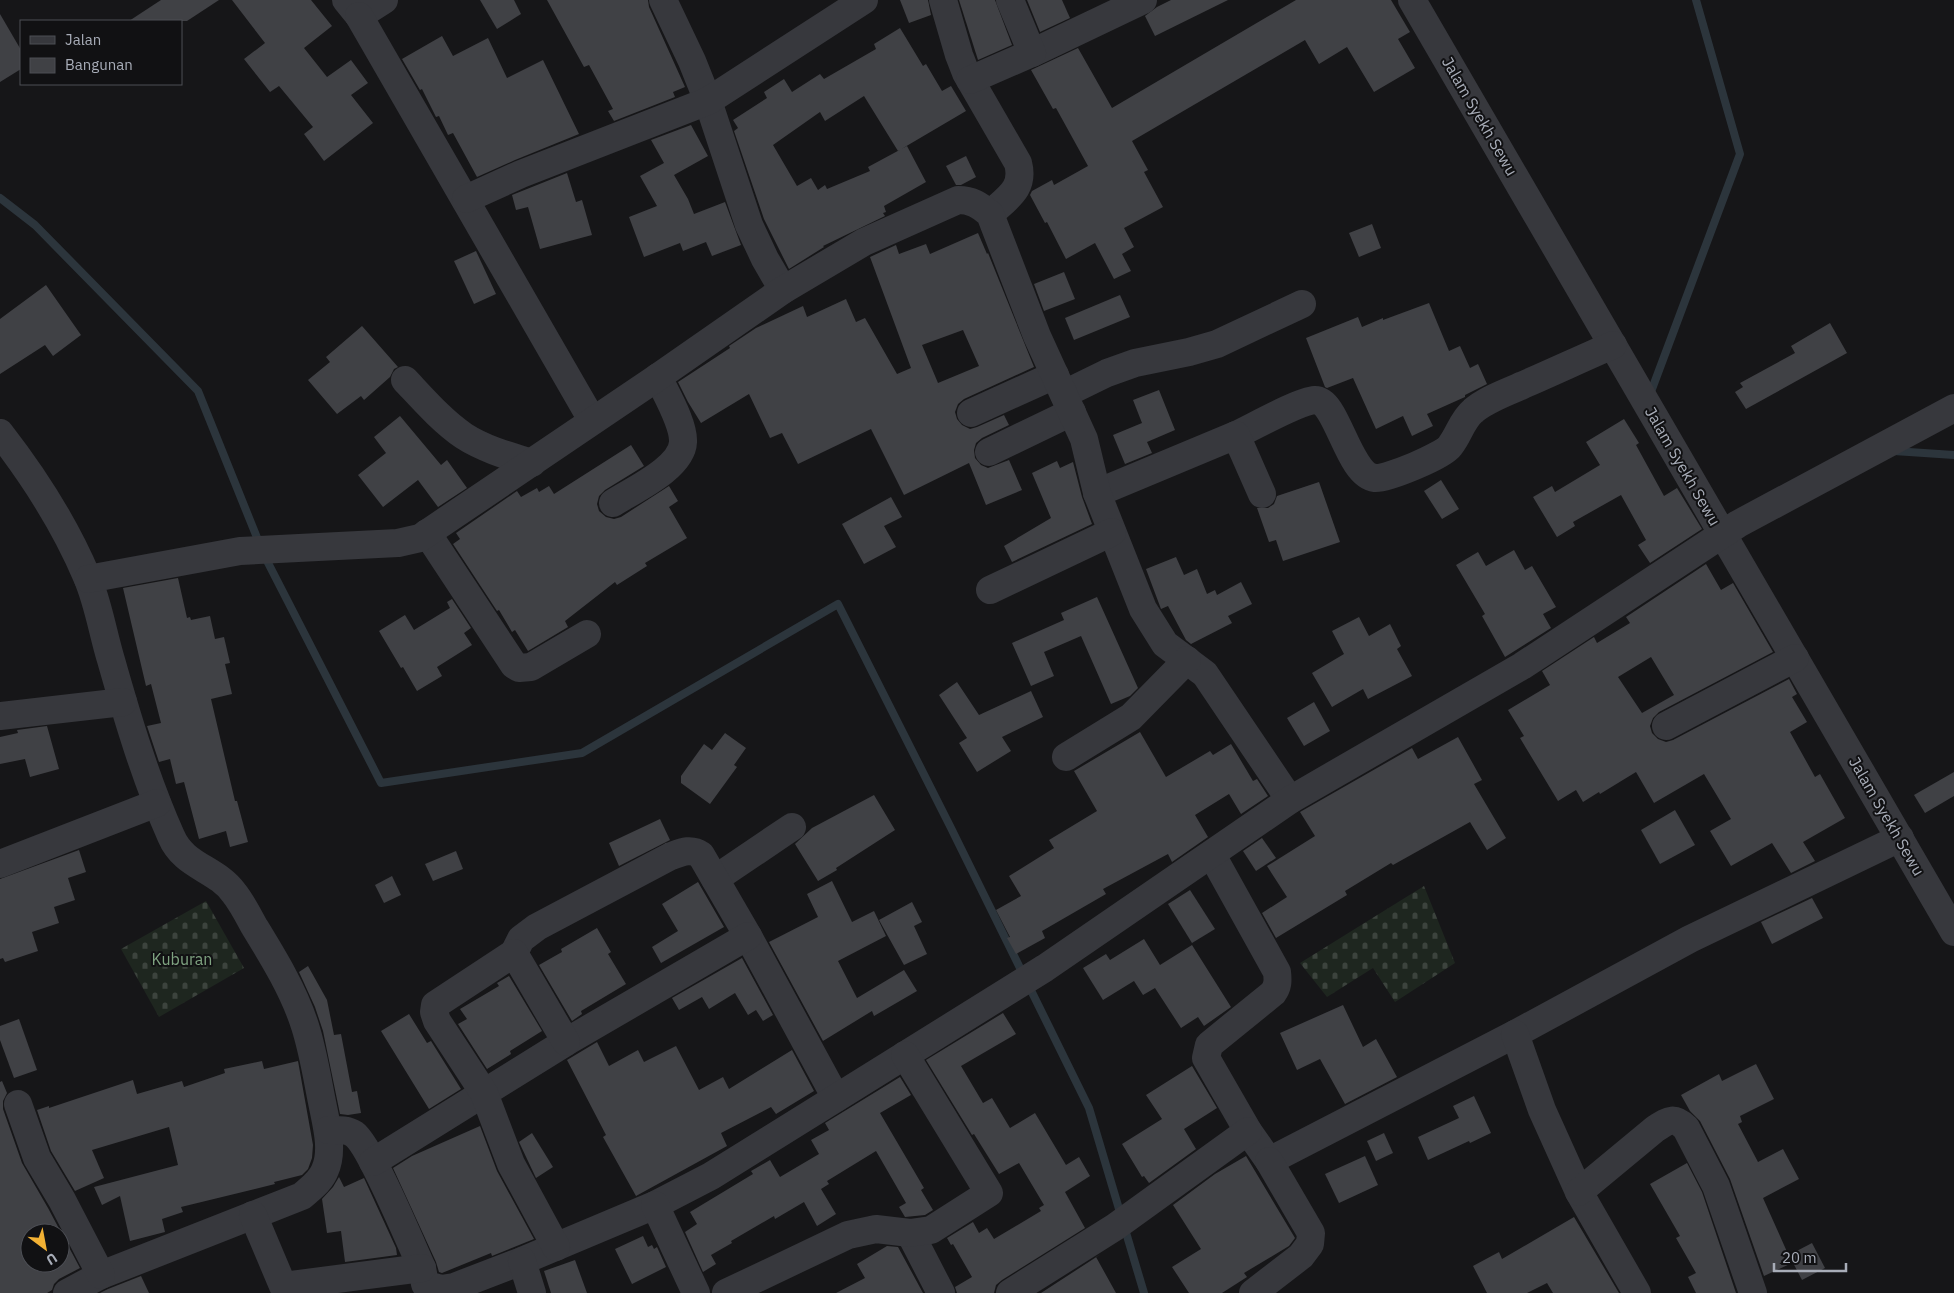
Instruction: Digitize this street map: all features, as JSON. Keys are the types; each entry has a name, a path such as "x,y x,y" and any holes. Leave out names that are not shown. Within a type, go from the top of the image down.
{"street":[{"path":"384,0 353,8 466,199 592,420"},
{"path":"663,0 692,61 708,101 749,225 765,259 783,290"},
{"path":"466,199 521,174 708,101 864,0"},
{"path":"943,0 959,55 970,80 1018,163 1021,173 1020,182 1016,190 990,214"},
{"path":"1010,0 1032,53"},
{"path":"970,80 1032,53 1143,0"},
{"name":"Jalam Syekh Sewu","path":"1412,0 1613,345 1729,530 1794,658 1954,932"},
{"path":"88,579 240,551 398,543 408,542 427,534 783,290 864,242 958,200 968,200 977,203 990,214 1037,336 1084,439 1097,493 1144,609 1165,644 1205,674 1290,800"},
{"path":"989,452 1064,394 1107,373 1135,363 1217,344 1302,304"},
{"path":"1097,493 1236,435 1292,409 1318,400 1325,404 1361,470 1369,476 1379,477 1421,463 1446,451 1466,418 1489,401 1613,345"},
{"path":"613,503 668,468 681,451 683,441 679,425 658,377"},
{"path":"405,380 436,412 464,436 488,448 532,463"},
{"path":"971,413 1064,394"},
{"path":"328,1130 348,1131 358,1137 373,1162 422,1268 425,1284 441,1289 454,1287 522,1261 655,1205 712,1176 1045,968 1290,800 1522,666 1729,530 1954,408"},
{"path":"0,433 35,481 59,519 88,579 123,702 157,803 172,840 181,853 191,862 225,882 234,892 270,952 300,1009 328,1130 328,1158 325,1171 314,1186 302,1196 101,1275 67,1293"},
{"path":"1236,435 1262,494"},
{"path":"990,590 1112,532"},
{"path":"427,534 514,665 519,668 531,667 587,634"},
{"path":"1666,726 1794,658"},
{"path":"1066,757 1132,717 1187,660"},
{"path":"0,716 123,702"},
{"path":"0,864 157,803"},
{"path":"715,879 792,827"},
{"path":"1269,1161 1515,1034 1690,939 1900,838"},
{"path":"556,1247 511,1164 484,1093 437,1021 434,1008 435,1005 514,953 521,939 527,932 536,927 681,852 690,850 701,855 748,936 836,1098"},
{"path":"1212,855 1277,972 1278,982 1277,988 1273,993 1209,1045 1206,1050 1206,1058 1248,1131 1269,1161 1311,1233 1310,1244 1301,1256 1253,1293"},
{"path":"373,1162 566,1042 748,936"},
{"path":"514,953 566,1042"},
{"path":"1515,1034 1542,1110 1579,1192 1638,1293"},
{"path":"726,1293 848,1236 876,1229 910,1233 931,1230 989,1193 905,1055"},
{"path":"18,1104 37,1158 62,1200 101,1275"},
{"path":"1579,1192 1655,1129 1670,1121 1680,1121 1686,1128 1716,1186 1753,1293"},
{"path":"1010,1293 1114,1227 1248,1131"},
{"path":"655,1205 696,1293"},
{"path":"253,1215 284,1290 422,1268"},
{"path":"910,1233 941,1293"},
{"path":"522,1261 532,1293"}],"green space":[{"path":"1424,886 1455,963 1395,1002 1373,968 1327,997 1300,963"},
{"name":"Kuburan","path":"206,901 244,968 159,1017 121,949"}],"building":[{"path":"161,0 219,0 187,21 131,20"},
{"path":"232,0 311,0 332,26 304,48 327,77 351,60 368,83 351,95 373,123 324,161 304,134 313,127 279,86 270,92 244,59 265,43"},
{"path":"480,0 514,0 521,14 497,29"},
{"path":"547,0 648,0 649,7 685,87 673,92 675,97 614,121 608,111 613,109 589,65 584,67"},
{"path":"900,0 928,0 931,15 909,23"},
{"path":"959,0 995,0 1012,45 978,60"},
{"path":"1027,0 1062,0 1070,18 1040,32"},
{"path":"1171,0 1228,0 1155,36 1145,16"},
{"path":"1296,0 1391,0 1410,32 1398,39 1415,68 1374,92 1347,47 1319,64 1305,40 1132,141 1148,170 1144,172 1163,207 1124,228 1134,247 1122,254 1131,271 1114,279 1095,243 1066,259 1047,222 1045,223 1030,195 1032,191 1052,180 1054,185 1088,166 1056,108 1053,109 1031,70 1078,48 1112,108"},
{"path":"0,14 20,48 20,70 0,82"},
{"path":"900,28 923,66 926,64 942,91 951,86 966,111 901,149 907,146 926,182 884,206 886,212 883,213 885,216 823,246 789,269 764,219 734,131 738,128 733,120 767,98 764,92 784,79 792,92 820,74 824,79 876,49 874,44","holes":["864,96 898,151 868,167 870,171 827,189 825,185 818,190 811,178 797,186 773,145 820,112 825,121"]},
{"path":"442,36 453,56 488,38 507,78 543,60 579,134 477,177 453,133 448,135 439,116 436,117 422,89 420,90 402,59"},
{"path":"691,125 708,156 674,175 688,199 694,214 725,202 741,245 712,256 706,242 683,251 680,243 644,257 629,217 657,206 640,176 664,163 651,140"},
{"path":"966,156 976,177 961,185 956,185 946,166"},
{"path":"567,173 576,202 582,200 592,235 540,249 528,207 516,210 512,195"},
{"path":"1372,224 1381,248 1359,257 1349,233"},
{"path":"978,233 988,253 1034,367 964,399 958,404 955,412 957,419 962,425 970,429 1004,415 1009,425 982,438 976,443 974,450 975,458 981,465 988,468 1009,460 1022,490 986,505 969,463 904,495 871,429 798,464 782,433 770,438 749,394 701,423 678,382 730,348 729,346 756,328 803,306 807,317 846,299 856,322 865,318 897,374 911,368 870,257 896,245 899,254 926,244 930,254","holes":["963,330 979,366 938,383 922,345"]},
{"path":"476,251 496,294 474,304 454,261"},
{"path":"1064,272 1075,299 1044,311 1034,284"},
{"path":"46,285 81,335 53,356 45,345 0,374 0,319"},
{"path":"1120,295 1130,317 1074,340 1065,318"},
{"path":"1429,303 1449,351 1460,346 1470,368 1478,364 1487,384 1465,395 1465,397 1427,414 1433,426 1412,436 1403,416 1376,429 1353,378 1327,388 1325,387 1306,338 1358,317 1362,327"},
{"path":"1830,323 1847,353 1746,409 1735,392 1743,387 1740,383 1795,353 1791,346"},
{"path":"362,326 398,367 394,369 390,377 364,400 361,396 337,414 308,380 330,362 326,357"},
{"path":"1159,390 1175,430 1147,442 1152,453 1125,464 1113,435 1142,423 1133,400"},
{"path":"400,416 441,465 447,460 467,488 438,507 418,480 383,507 358,475 386,453 374,437"},
{"path":"1624,419 1639,443 1636,445 1664,496 1677,488 1702,529 1650,563 1638,545 1646,540 1621,495 1573,522 1575,526 1557,537 1533,497 1552,486 1555,492 1600,465 1586,442"},
{"path":"631,445 644,466 605,490 599,496 597,504 599,511 606,517 614,519 621,517 669,486 678,501 669,507 687,538 645,563 647,566 617,585 615,582 565,621 568,627 528,651 515,630 512,632 499,610 497,611 453,544 460,539 456,533 517,491 521,497 537,488 539,492 549,486 554,494"},
{"path":"1057,461 1060,468 1073,462 1082,497 1092,524 1012,562 1004,546 1051,518 1032,473"},
{"path":"1441,480 1459,509 1442,519 1424,491"},
{"path":"1319,482 1340,542 1283,561 1276,540 1269,542 1257,508 1268,508 1274,504 1277,496"},
{"path":"891,497 902,517 884,526 896,547 864,564 842,524"},
{"path":"1514,550 1525,570 1532,566 1556,607 1543,614 1551,628 1505,657 1482,616 1485,614 1456,565 1478,552 1486,566"},
{"path":"1176,557 1184,575 1197,569 1207,594 1215,590 1217,595 1241,582 1252,604 1228,616 1232,623 1191,644 1186,640 1168,606 1161,609 1146,569"},
{"path":"1706,564 1721,590 1733,583 1773,652 1659,712 1653,718 1650,726 1652,733 1658,739 1666,742 1673,740 1789,679 1797,694 1792,697 1807,722 1790,732 1815,777 1820,774 1845,818 1803,842 1815,861 1791,873 1772,843 1731,866 1710,831 1731,819 1704,774 1654,803 1636,772 1583,802 1576,790 1558,801 1520,738 1524,736 1508,710 1550,685 1542,671 1594,637 1597,643 1630,623 1626,617","holes":["1651,657 1674,695 1642,713 1618,677"]},
{"path":"178,578 187,618 190,617 191,620 210,616 215,639 224,637 230,663 225,664 232,694 211,699 235,801 237,801 248,842 230,847 226,831 199,839 184,782 176,784 170,759 159,762 147,726 161,723 151,684 146,686 123,588"},
{"path":"1097,597 1138,688 1130,696 1111,704 1081,636 1044,652 1054,676 1031,686 1012,643 1064,620 1061,613"},
{"path":"452,599 471,628 464,633 472,645 437,667 442,676 417,691 379,631 405,615 414,630 450,608 447,602"},
{"path":"1359,617 1369,636 1390,624 1401,646 1397,649 1412,676 1368,699 1363,689 1332,707 1312,673 1344,654 1332,631"},
{"path":"957,682 979,715 1031,691 1043,717 1002,737 1011,751 977,772 959,743 967,738 939,695"},
{"path":"1314,702 1330,731 1304,746 1287,718"},
{"path":"47,726 59,769 30,777 25,759 0,764 0,737 18,733 17,730"},
{"path":"1140,732 1166,777 1210,751 1213,755 1231,744 1253,781 1257,779 1268,796 1241,814 1229,794 1195,815 1208,837 1172,862 1168,854 1103,889 1106,894 1042,931 1045,938 1016,954 1007,938 1010,937 996,910 1021,896 1009,876 1054,848 1049,840 1097,811 1074,771"},
{"path":"725,733 746,748 734,765 737,767 710,804 681,783 681,776 704,744 712,750"},
{"path":"1458,737 1482,780 1474,784 1506,838 1487,850 1470,822 1393,865 1391,863 1345,891 1347,895 1276,938 1262,913 1287,897 1267,866 1315,836 1300,812 1412,748 1418,759"},
{"path":"1954,772 1954,796 1925,813 1914,795"},
{"path":"874,795 895,830 818,881 795,844 812,828"},
{"path":"1675,810 1695,845 1660,864 1641,830"},
{"path":"660,819 670,840 619,866 609,843"},
{"path":"1262,838 1276,858 1256,871 1243,851"},
{"path":"79,850 86,872 68,878 75,900 54,907 59,923 32,932 38,951 5,962 3,958 0,959 0,879"},
{"path":"456,851 463,869 433,881 425,864"},
{"path":"392,876 401,895 384,903 375,885"},
{"path":"832,881 852,922 874,911 886,936 838,961 857,998 904,970 917,991 874,1016 872,1011 823,1041 769,942 818,917 807,894"},
{"path":"698,882 724,927 661,963 652,947 678,931 662,904"},
{"path":"1190,890 1215,929 1192,943 1168,904"},
{"path":"1812,898 1823,918 1772,944 1761,922"},
{"path":"912,902 922,922 914,926 927,954 904,965 879,920"},
{"path":"597,928 611,952 608,954 626,984 581,1011 582,1014 572,1021 539,965 562,952 561,949"},
{"path":"1144,939 1160,965 1192,945 1231,1007 1204,1026 1198,1017 1181,1028 1155,988 1143,995 1134,981 1103,1000 1083,968 1106,954 1110,960"},
{"path":"742,958 773,1015 763,1021 756,1010 748,1015 735,993 709,1009 702,997 679,1010 672,998"},
{"path":"308,966 327,1000 334,1035 341,1034 352,1092 357,1091 361,1113 340,1114 323,1031 315,1007 299,972"},
{"path":"509,976 542,1031 510,1051 511,1054 487,1069 458,1024 467,1019 460,1009 499,986 497,983"},
{"path":"1343,1005 1363,1047 1376,1039 1397,1077 1345,1104 1320,1059 1297,1070 1280,1033"},
{"path":"1003,1013 1016,1034 961,1066 983,1103 992,1098 1010,1128 1035,1113 1066,1165 1079,1157 1090,1176 1065,1192 1085,1228 1002,1280 996,1285 994,1293 957,1293 955,1287 972,1277 953,1244 951,1245 947,1238 973,1222 979,1233 987,1228 994,1239 1041,1211 1039,1208 1044,1205 1019,1163 999,1174 974,1134 972,1135 926,1060"},
{"path":"409,1014 427,1043 431,1041 461,1089 429,1109 381,1031"},
{"path":"19,1019 37,1070 14,1078 0,1040 0,1026"},
{"path":"597,1042 609,1066 638,1050 644,1062 676,1046 699,1090 723,1077 729,1089 792,1050 814,1091 776,1114 771,1107 721,1133 727,1146 636,1196 603,1137 606,1135 567,1060"},
{"path":"262,1061 264,1069 298,1061 313,1145 312,1158 308,1169 302,1175 274,1182 275,1184 181,1207 183,1212 162,1219 165,1232 130,1241 120,1196 102,1205 94,1187 178,1165 169,1127 92,1150 104,1178 75,1191 51,1151 37,1110 49,1106 49,1108 133,1080 137,1094 182,1081 184,1087 225,1073 224,1069"},
{"path":"1756,1064 1774,1099 1740,1116 1742,1122 1738,1124 1758,1162 1783,1149 1799,1179 1763,1198 1792,1263 1764,1276 1730,1179 1700,1121 1690,1111 1681,1095 1719,1074 1722,1081"},
{"path":"1192,1066 1217,1108 1184,1129 1196,1149 1149,1183 1144,1176 1142,1177 1122,1144 1162,1119 1146,1095"},
{"path":"900,1077 911,1095 880,1113 924,1188 921,1190 933,1210 925,1215 905,1217 899,1207 906,1203 876,1151 827,1181 829,1184 821,1189 836,1214 817,1226 804,1202 775,1219 774,1216 731,1241 732,1243 711,1255 716,1264 703,1272 685,1232 697,1224 690,1212 753,1174 751,1171 770,1160 780,1177 819,1154 811,1140 829,1130 825,1123"},
{"path":"2,1081 7,1093 3,1101 3,1109 22,1163 56,1223 20,1223 20,1273 70,1273 70,1249 80,1268 59,1279 54,1284 52,1290 47,1293 0,1293 0,1082"},
{"path":"1474,1096 1491,1133 1428,1160 1418,1137 1459,1118 1453,1106"},
{"path":"480,1126 497,1171 534,1239 492,1256 491,1253 442,1273 439,1272 393,1168 412,1156"},
{"path":"532,1133 553,1167 536,1178 519,1142"},
{"path":"1384,1133 1393,1153 1376,1161 1367,1141"},
{"path":"1246,1156 1295,1238 1289,1246 1244,1273 1247,1277 1222,1293 1189,1293 1172,1267 1201,1249 1173,1205 1215,1174"},
{"path":"1365,1156 1378,1185 1339,1203 1325,1174"},
{"path":"1687,1163 1702,1192 1736,1293 1696,1293 1688,1277 1696,1273 1676,1238 1680,1236 1650,1184"},
{"path":"339,1177 344,1187 364,1178 396,1248 397,1255 345,1262 341,1231 327,1233 322,1199"},
{"path":"1574,1217 1619,1293 1553,1293 1547,1283 1527,1293 1487,1293 1473,1266 1499,1252 1502,1259"},
{"path":"643,1236 648,1247 652,1245 654,1249 657,1247 666,1267 632,1284 615,1249"},
{"path":"1812,1243 1825,1268 1802,1280 1789,1255"},
{"path":"887,1246 898,1247 923,1293 836,1293 865,1278 857,1264"},
{"path":"1096,1257 1116,1293 1041,1293"},
{"path":"575,1260 587,1293 551,1293 544,1271"},
{"path":"141,1276 149,1293 100,1293 108,1289"}],"waterway":[{"path":"1649,397 1740,154 1696,0"},
{"path":"0,198 35,225 198,391 264,555 381,783 582,753 838,604 1089,1108 1144,1293"},
{"path":"1894,451 1954,455"}]}
